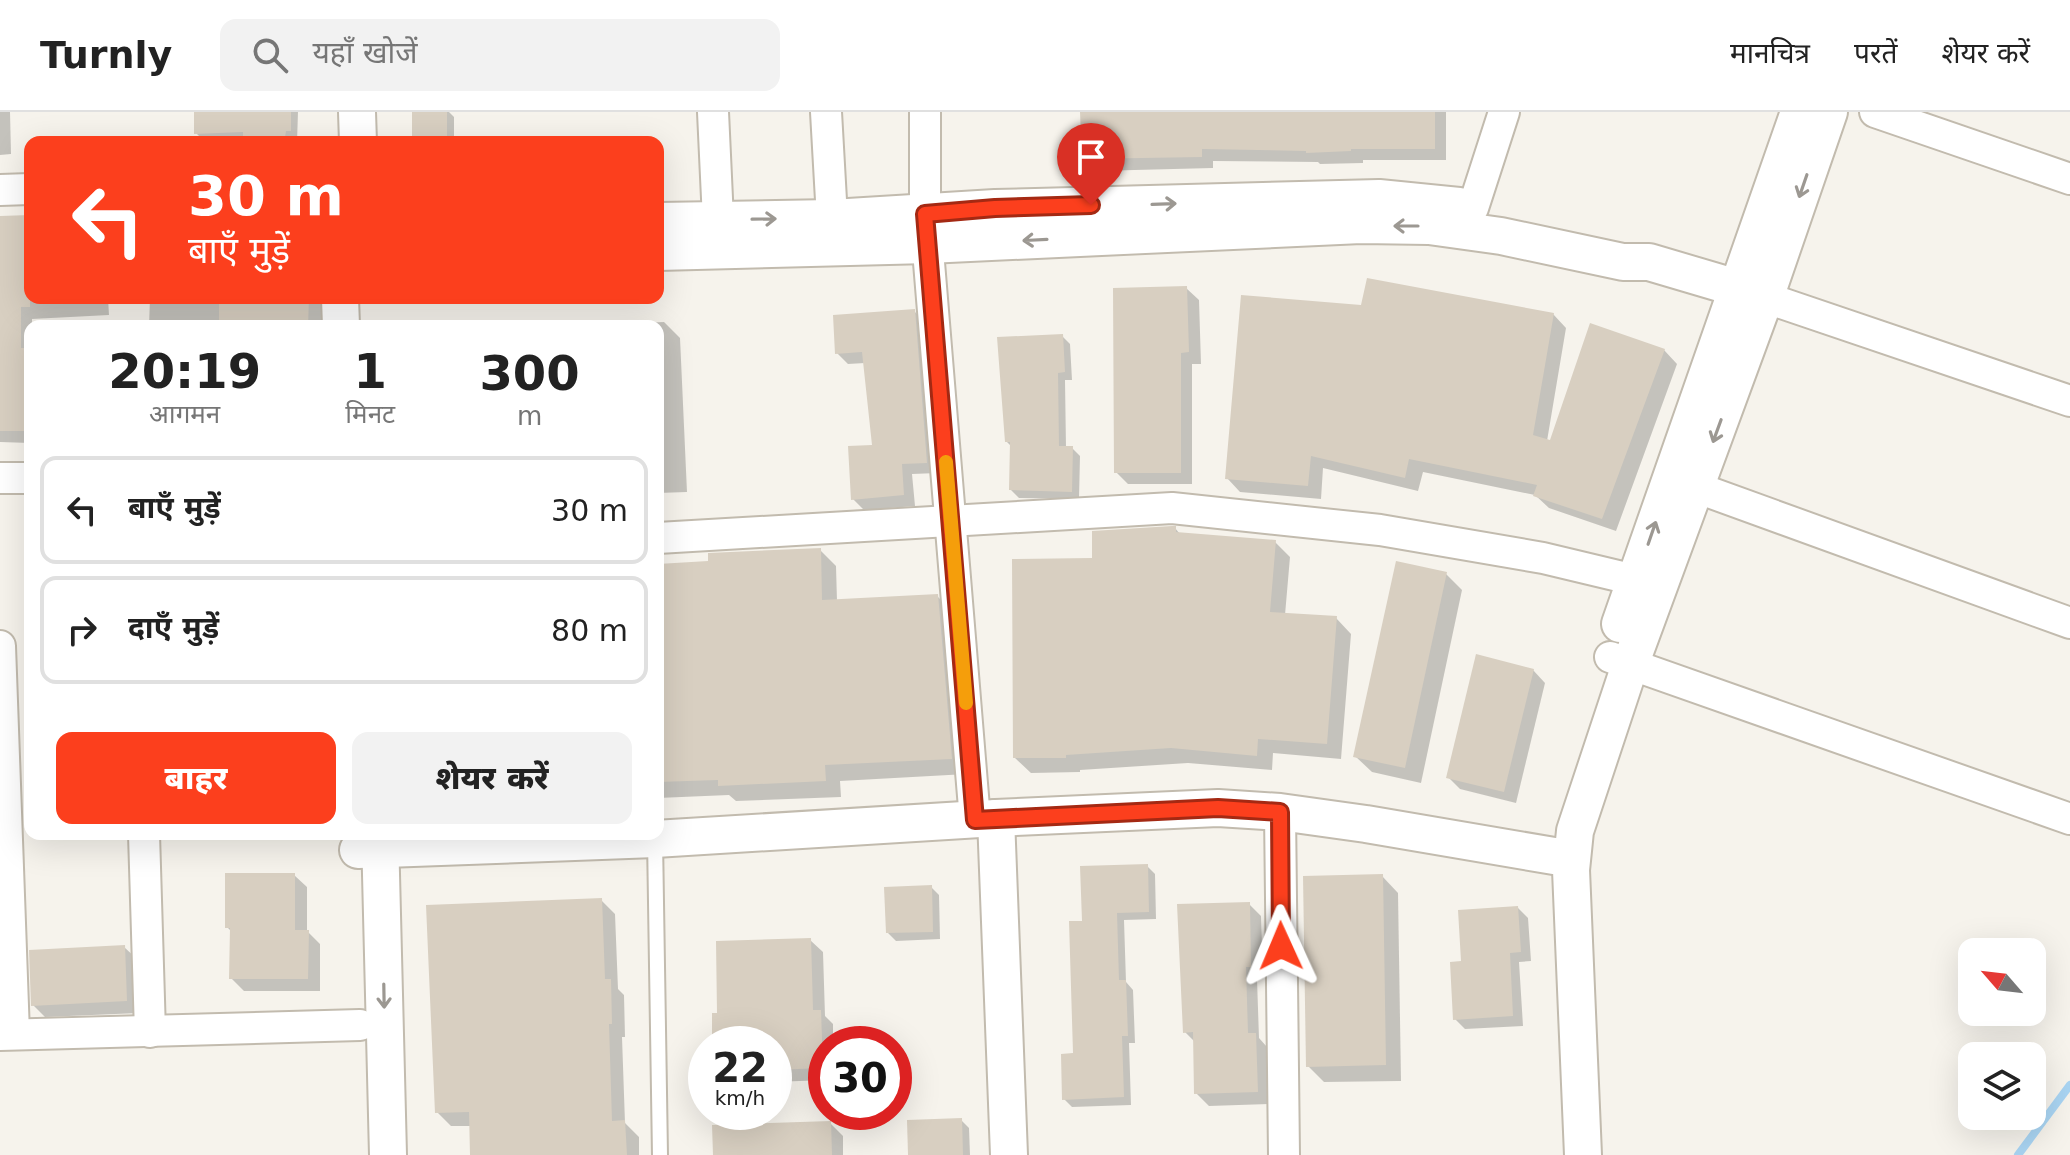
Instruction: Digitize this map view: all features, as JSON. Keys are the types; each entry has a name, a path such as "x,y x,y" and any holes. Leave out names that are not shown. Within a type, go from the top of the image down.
{"street":[{"path":"335,112 336,136"},
{"path":"357,112 358,136"},
{"path":"713,112 718,220"},
{"path":"826,112 832,218"},
{"path":"925,112 927,230 951,522 986,819 1009,1155"},
{"path":"1473,208 1504,112"},
{"path":"1751,293 1799,112"},
{"path":"1566,1155 1554,856 1556,830 1620,661 1751,293 1829,112"},
{"path":"1875,112 2070,179"},
{"path":"0,190 24,189"},
{"path":"664,221 832,218 927,230 995,208 1379,198 1473,208 1523,218 1622,243 1637,250 1649,262"},
{"path":"664,252 927,230 1429,226 1501,236 1623,262 1649,262 1751,293 2070,401"},
{"path":"0,478 24,478"},
{"path":"1583,1155 1572,850 1620,661 1635,580 1684,483"},
{"path":"1684,483 2070,623"},
{"path":"664,538 1172,508 1380,530 1543,558 1635,580"},
{"path":"0,646 7,1034 360,1025"},
{"path":"1620,661 2070,819"},
{"path":"664,838 1218,808 1280,812 1554,856"},
{"path":"1280,812 1284,1155"},
{"path":"144,840 150,1032"},
{"path":"369,842 560,840"},
{"path":"363,1155 360,1025 369,842"},
{"path":"369,842 388,1155"}],"lane":[{"path":"655,840 660,1155"}],"building":[{"path":"194,112 291,112 291,131 286,131 285,136 243,136 243,132 194,134"},
{"path":"412,112 447,112 447,136 412,136"},
{"path":"1080,112 1435,112 1435,149 1351,149 1306,153 1202,149 1202,157 1082,159"},
{"path":"24,215 24,304 30,304 30,307 21,307 24,431 0,431 0,216"},
{"path":"1367,278 1554,313 1533,435 1550,440 1590,323 1665,349 1602,519 1533,496 1537,485 1409,459 1405,478 1311,456 1308,486 1225,479 1241,295 1361,305"},
{"path":"1187,286 1189,352 1181,353 1181,473 1114,473 1113,288"},
{"path":"219,304 309,304 308,320 219,320"},
{"path":"915,309 927,463 902,464 904,495 851,500 848,446 872,445 862,352 835,354 833,315"},
{"path":"1063,334 1065,372 1058,373 1059,446 1073,446 1072,492 1009,490 1010,442 1005,442 997,337"},
{"path":"1176,526 1176,532 1276,540 1270,612 1337,616 1327,744 1258,739 1257,756 1171,748 1066,755 1066,758 1013,758 1012,559 1092,558 1092,531"},
{"path":"821,548 822,600 938,594 952,759 825,765 826,781 718,786 718,780 664,782 664,564 708,561 708,553"},
{"path":"1396,561 1447,572 1405,768 1353,757"},
{"path":"1476,654 1534,669 1504,792 1446,778"},
{"path":"1148,864 1149,912 1117,913 1119,980 1126,980 1128,1036 1122,1036 1124,1097 1062,1100 1061,1054 1073,1053 1069,921 1082,921 1080,866"},
{"path":"225,873 295,873 295,930 309,930 308,979 229,979 230,928 225,928"},
{"path":"1383,874 1386,1065 1306,1067 1303,876"},
{"path":"932,885 933,932 886,933 884,887"},
{"path":"602,898 605,979 611,979 612,1121 625,1120 627,1155 470,1155 469,1112 435,1113 426,905"},
{"path":"1250,902 1251,967 1246,967 1248,1033 1256,1033 1258,1092 1194,1094 1193,1032 1183,1033 1177,904"},
{"path":"1518,906 1521,952 1510,953 1513,1016 1453,1020 1450,962 1461,961 1458,910"},
{"path":"811,938 813,1010 821,1010 822,1026 808,1026 808,1069 792,1069 792,1026 712,1026 712,1013 717,1013 716,941"},
{"path":"125,945 127,1001 31,1006 29,950"},
{"path":"962,1118 963,1155 908,1155 907,1130 912,1130 912,1120"},
{"path":"792,1122 808,1122 808,1130 831,1130 832,1155 713,1155 712,1130 792,1130"}],"waterway":[{"path":"2018,1155 2070,1085"}],"slow traffic":[{"path":"946,462 966,703"}],"route":[{"path":"1091,205 925,214 975,820 1218,808 1280,812 1281,946"}]}
